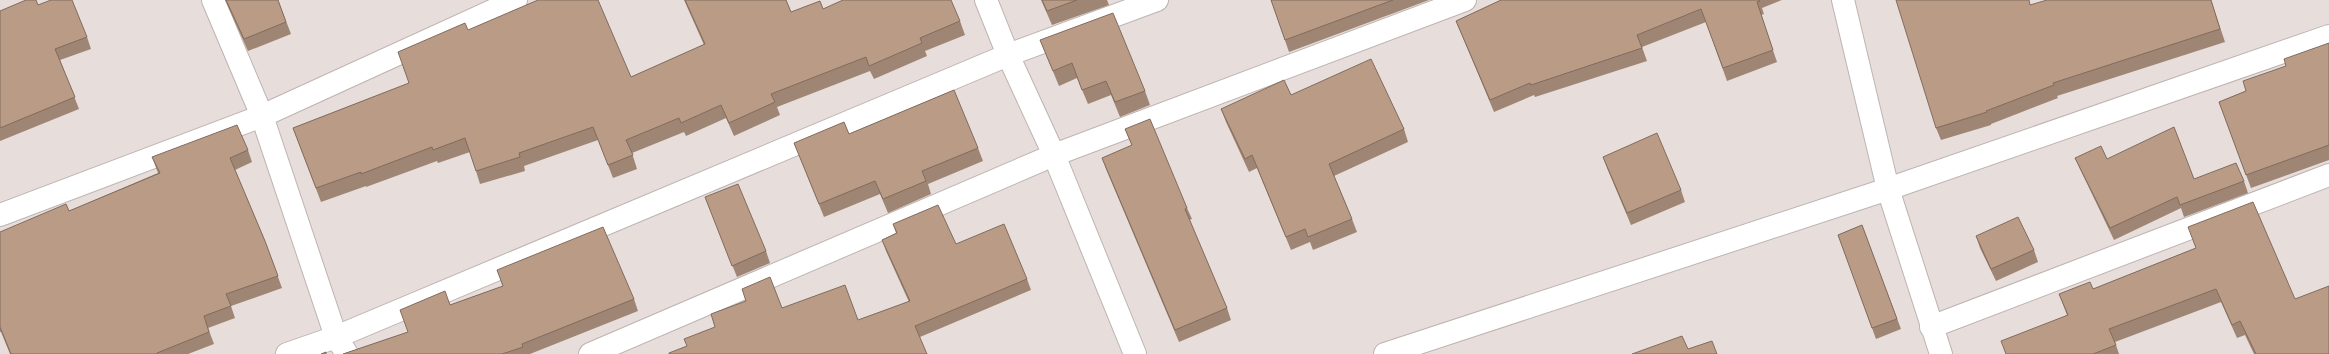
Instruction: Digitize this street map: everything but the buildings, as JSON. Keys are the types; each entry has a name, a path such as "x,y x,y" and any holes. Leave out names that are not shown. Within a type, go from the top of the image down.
{"street":[{"path":"213,0 262,116 342,345"},
{"path":"0,216 262,116 516,0"},
{"path":"986,0 1008,55 1054,155 1135,354"},
{"path":"287,354 342,345 1008,55 1157,0"},
{"path":"590,354 1054,155 1465,0"},
{"path":"1843,0 1888,189 1931,327 1941,354"},
{"path":"1385,354 1888,189 2329,36"},
{"path":"1931,327 2329,175"}]}
